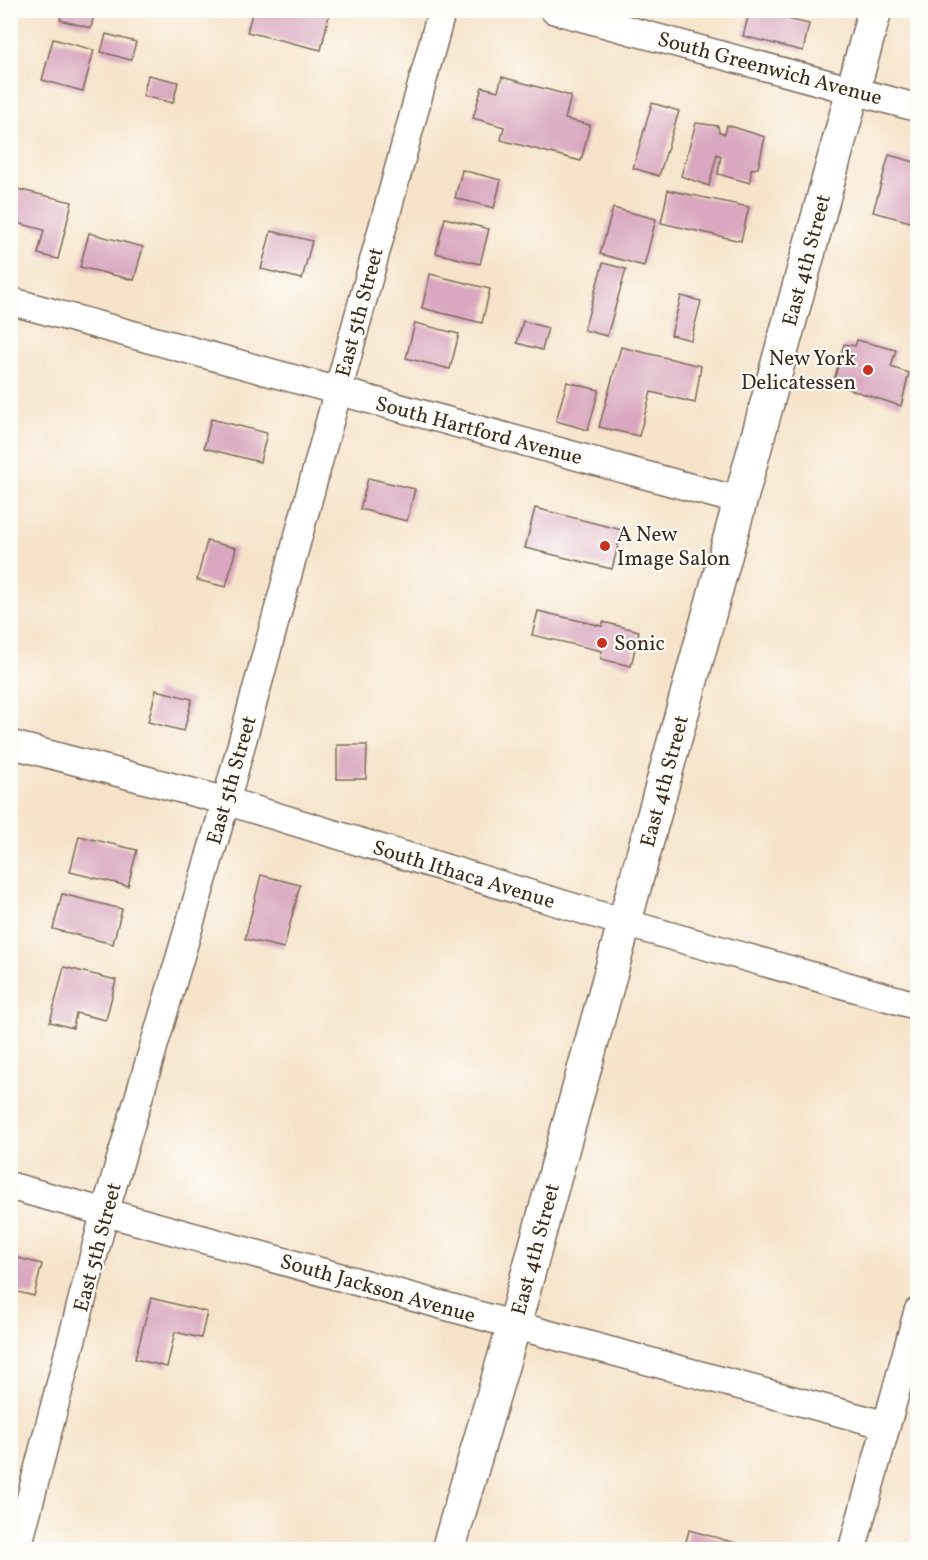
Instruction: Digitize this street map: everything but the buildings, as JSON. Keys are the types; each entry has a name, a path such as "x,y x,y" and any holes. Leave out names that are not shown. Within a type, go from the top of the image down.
{"street":[{"name":"East 5th Street","path":"17,1550 105,1212 226,801 442,10"},
{"name":"South Greenwich Avenue","path":"554,10 918,108"},
{"name":"East 4th Street","path":"448,1550 514,1325 875,10"},
{"name":"South Hartford Avenue","path":"10,302 740,501"},
{"name":"South Ithaca Avenue","path":"10,744 226,801 625,922 918,1006"},
{"name":"South Jackson Avenue","path":"10,1186 886,1425"},
{"path":"852,1550 918,1311"}],"place":[{"name":"New York Delicatessen","path":"868,370"},
{"name":"A New Image Salon","path":"605,546"},
{"name":"Sonic","path":"602,643"}]}
